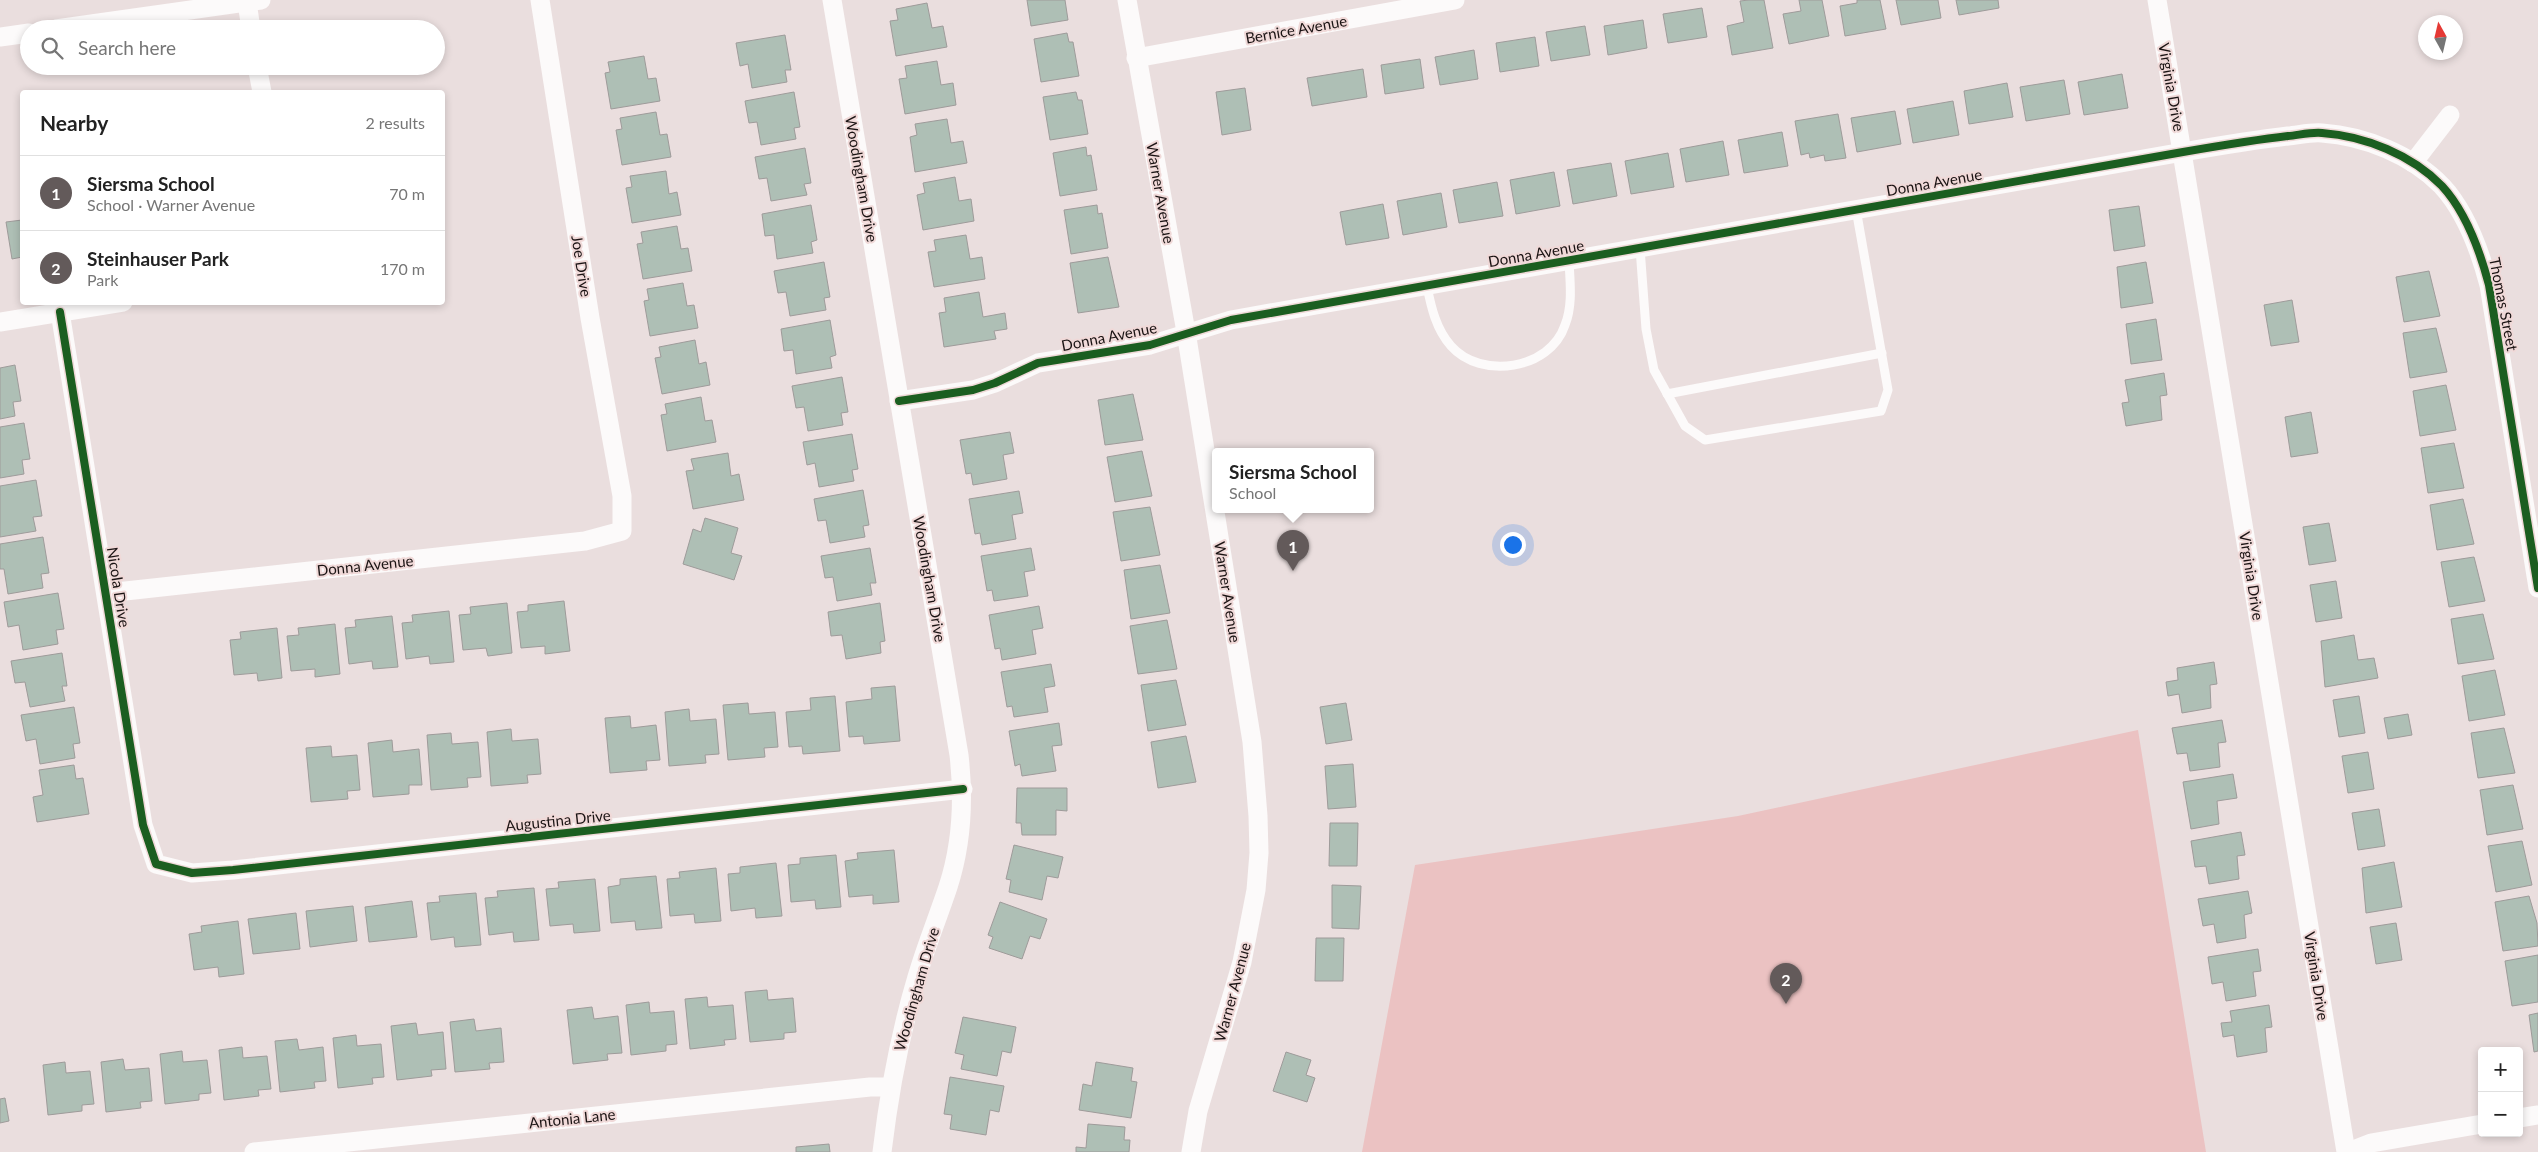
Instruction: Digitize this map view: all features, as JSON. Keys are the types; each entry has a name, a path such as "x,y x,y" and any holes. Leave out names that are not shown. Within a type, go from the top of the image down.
{"street":[{"name":"Joe Drive","path":"540,0 590,318 622,496 622,532"},
{"name":"Woodingham Drive","path":"832,0 963,789 959,838 949,885 917,974 903,1025 891,1087 882,1152"},
{"name":"Warner Avenue","path":"1127,0 1186,332 1212,494"},
{"name":"Bernice Avenue","path":"1136,58 1455,0"},
{"name":"Virginia Drive","path":"2157,0 2347,1152"},
{"path":"120,20 254,1 252,20"},
{"path":"0,37 20,34"},
{"path":"259,75 262,90"},
{"path":"2413,164 2450,116"},
{"name":"Thomas Street","path":"2183,152 2258,139 2321,133 2362,139 2413,164 2442,186 2460,212 2481,256 2489,285 2538,588"},
{"name":"Donna Avenue","path":"900,401 973,390 995,383 1038,363 1150,345 1186,332 1231,320 2183,152"},
{"path":"0,322 104,305"},
{"name":"Nicola Drive","path":"60,312 107,593 143,825 156,864"},
{"name":"Warner Avenue","path":"1191,1152 1198,1111 1242,962 1256,890 1259,854 1252,742 1215,513"},
{"name":"Donna Avenue","path":"107,593 586,541 622,532"},
{"name":"Augustina Drive","path":"156,864 192,873 233,870 963,789"},
{"name":"Antonia Lane","path":"254,1152 870,1087 891,1087"},
{"path":"2523,1117 2538,1115"},
{"path":"2347,1152 2371,1143 2478,1125"}],"lane":[{"path":"1640,248 1646,329 1654,370 1684,426 1705,440 1881,411 1888,390 1856,209"},
{"path":"1427,286 1432,311 1440,330 1451,346 1464,357 1476,361 1492,366 1514,366 1533,360 1553,345 1565,326 1570,299 1569,261"},
{"path":"1667,394 1882,353"}],"shaded area":[{"path":"2138,730 2206,1152 1362,1152 1415,865 1738,816"}],"building":[{"path":"1027,0 1065,0 1068,20 1031,26"},
{"path":"1764,0 1773,48 1732,55 1727,26 1744,22 1740,1"},
{"path":"1799,0 1822,0 1829,36 1789,44 1783,14 1801,11"},
{"path":"1857,0 1880,0 1886,29 1845,36 1840,6 1857,3"},
{"path":"1896,0 1938,0 1941,18 1901,25"},
{"path":"1956,0 1998,0 1999,8 1959,15"},
{"path":"927,3 932,28 943,26 947,47 896,56 890,21 898,20 896,9"},
{"path":"1702,8 1707,37 1668,43 1663,14"},
{"path":"1643,20 1647,48 1608,55 1604,26"},
{"path":"1585,26 1590,55 1551,61 1546,32"},
{"path":"1067,33 1069,42 1073,42 1079,76 1041,82 1034,39"},
{"path":"785,35 791,70 785,70 787,82 752,88 748,64 740,66 736,43"},
{"path":"1535,37 1539,66 1500,72 1496,43"},
{"path":"1474,50 1478,79 1440,85 1435,57"},
{"path":"644,56 648,79 656,78 660,101 611,109 605,73 610,72 608,62"},
{"path":"1420,59 1424,88 1385,94 1381,65"},
{"path":"937,61 941,85 953,83 956,105 905,114 899,79 907,78 905,66"},
{"path":"1363,69 1367,97 1312,106 1307,78"},
{"path":"2122,74 2128,108 2084,115 2078,82"},
{"path":"2064,80 2070,114 2026,121 2020,87"},
{"path":"2007,83 2013,117 1969,124 1964,91"},
{"path":"1245,88 1251,130 1222,135 1216,92"},
{"path":"794,92 800,127 794,128 796,139 761,145 757,122 749,123 745,101"},
{"path":"1076,92 1078,100 1082,100 1088,134 1050,140 1043,97"},
{"path":"1953,101 1959,135 1913,143 1907,109"},
{"path":"1895,111 1901,144 1857,152 1851,118"},
{"path":"656,112 660,135 667,134 671,157 622,165 616,130 622,129 620,118"},
{"path":"1838,114 1846,158 1825,161 1824,155 1810,158 1809,153 1801,155 1795,121"},
{"path":"947,119 951,143 963,141 967,163 915,172 910,137 917,135 915,124"},
{"path":"1782,132 1788,166 1744,173 1738,140"},
{"path":"1723,141 1729,175 1686,182 1680,149"},
{"path":"1086,147 1087,156 1091,155 1097,190 1060,196 1053,153"},
{"path":"805,148 811,183 804,184 807,195 771,201 767,178 759,179 755,157"},
{"path":"1668,153 1674,187 1631,194 1625,161"},
{"path":"1611,163 1617,196 1573,204 1567,170"},
{"path":"666,171 669,194 677,192 681,215 632,223 626,188 632,187 630,176"},
{"path":"1554,172 1560,206 1516,214 1510,180"},
{"path":"955,177 959,201 971,199 974,221 923,230 917,195 925,193 923,183"},
{"path":"1497,182 1503,216 1459,223 1453,190"},
{"path":"1441,193 1447,227 1403,235 1397,201"},
{"path":"1383,204 1389,238 1346,245 1340,212"},
{"path":"811,205 817,240 811,242 813,253 777,259 774,235 765,236 762,214"},
{"path":"1097,205 1098,214 1102,213 1108,248 1071,254 1064,210"},
{"path":"2139,206 2145,246 2114,251 2109,210"},
{"path":"20,220 20,257 12,259 6,222"},
{"path":"677,226 681,249 688,248 692,271 643,279 637,244 643,243 641,232"},
{"path":"966,235 970,259 982,257 985,279 934,287 928,252 936,251 934,240"},
{"path":"1108,257 1119,307 1078,313 1070,263"},
{"path":"824,262 830,297 824,298 826,310 790,316 786,292 778,293 774,271"},
{"path":"2146,262 2153,303 2121,308 2117,267"},
{"path":"2429,271 2440,316 2404,322 2396,277"},
{"path":"683,283 687,306 694,305 698,328 650,336 644,301 649,300 647,289"},
{"path":"979,292 983,317 1005,313 1007,329 994,331 996,339 944,347 939,313 946,312 944,298"},
{"path":"2292,300 2299,342 2271,346 2264,305"},
{"path":"2156,319 2162,360 2131,364 2126,324"},
{"path":"830,320 836,355 830,357 832,368 796,374 793,350 784,351 781,329"},
{"path":"2436,328 2447,372 2410,378 2403,333"},
{"path":"695,340 699,364 706,362 710,385 662,394 655,358 661,357 659,347"},
{"path":"15,365 21,401 13,402 15,416 0,419 0,368"},
{"path":"2164,373 2167,395 2160,396 2162,420 2126,426 2122,403 2129,402 2125,380"},
{"path":"842,377 848,412 841,413 843,425 808,431 804,407 796,408 792,386"},
{"path":"2446,385 2456,430 2420,436 2413,391"},
{"path":"1133,394 1143,440 1105,445 1098,400"},
{"path":"701,397 705,421 712,420 716,442 667,451 661,415 667,414 665,404"},
{"path":"2311,412 2318,453 2291,457 2285,417"},
{"path":"24,423 30,459 22,460 24,474 0,478 0,427"},
{"path":"1010,432 1014,453 1003,455 1007,479 973,485 971,473 966,474 960,440"},
{"path":"852,434 858,469 852,470 854,481 819,487 815,463 807,465 803,442"},
{"path":"2454,443 2464,488 2428,493 2421,448"},
{"path":"1142,451 1152,496 1115,502 1107,457"},
{"path":"728,453 731,476 739,474 744,500 693,509 686,471 694,470 691,459"},
{"path":"36,480 42,516 33,517 36,531 0,537 0,486"},
{"path":"863,490 869,525 863,526 865,537 830,543 826,520 818,521 814,499"},
{"path":"1019,491 1023,513 1012,515 1016,539 982,545 980,533 975,534 969,499"},
{"path":"2463,499 2474,544 2437,550 2430,505"},
{"path":"1150,507 1160,555 1121,561 1113,512"},
{"path":"705,518 738,528 731,553 742,556 734,580 683,564 693,529 701,532"},
{"path":"2329,523 2336,561 2309,565 2303,527"},
{"path":"43,537 49,573 41,574 43,588 8,594 4,569 0,569 0,544"},
{"path":"870,548 876,583 870,583 872,595 837,601 833,577 825,578 821,556"},
{"path":"1031,548 1035,570 1024,572 1028,596 994,601 992,590 987,591 981,556"},
{"path":"2474,557 2485,601 2449,607 2441,562"},
{"path":"1160,565 1170,613 1131,619 1124,570"},
{"path":"2336,581 2342,618 2316,622 2310,585"},
{"path":"58,593 64,629 56,630 58,644 23,650 19,625 8,627 4,602"},
{"path":"564,601 570,651 545,654 545,646 521,648 517,612 528,611 528,605"},
{"path":"507,603 512,653 488,656 486,648 463,650 459,615 471,614 470,607"},
{"path":"880,603 885,641 880,642 881,653 846,659 842,635 831,636 828,612"},
{"path":"1039,606 1043,628 1032,630 1036,654 1002,660 1000,648 995,649 989,615"},
{"path":"449,611 454,662 430,664 429,656 406,659 402,623 413,622 412,615"},
{"path":"2483,614 2494,659 2458,664 2451,619"},
{"path":"392,616 398,667 373,669 372,661 349,664 345,628 356,627 355,620"},
{"path":"1167,620 1177,669 1138,674 1130,626"},
{"path":"335,624 340,674 315,677 315,669 291,671 287,636 299,635 298,628"},
{"path":"277,628 282,678 258,681 257,673 234,675 230,640 241,639 240,632"},
{"path":"2354,635 2358,660 2374,658 2378,678 2325,687 2321,641"},
{"path":"62,653 67,686 62,686 65,701 30,707 25,682 15,683 11,661"},
{"path":"2214,662 2217,684 2210,685 2211,708 2182,713 2179,694 2168,696 2166,682 2178,680 2177,668"},
{"path":"1051,664 1055,686 1044,688 1048,712 1014,717 1012,706 1007,707 1001,672"},
{"path":"2495,670 2505,715 2469,721 2462,676"},
{"path":"1176,680 1186,725 1148,731 1141,685"},
{"path":"895,686 900,741 864,744 863,736 849,737 846,702 872,699 871,688"},
{"path":"835,696 840,751 803,754 802,746 789,747 786,712 811,710 810,698"},
{"path":"2359,696 2365,733 2339,737 2333,700"},
{"path":"748,703 749,714 775,712 778,747 764,748 765,757 728,760 723,705"},
{"path":"1346,703 1352,740 1326,744 1320,707"},
{"path":"74,707 80,743 73,744 75,758 40,764 36,739 26,741 21,715"},
{"path":"689,709 690,721 716,719 719,754 705,755 706,763 669,766 665,712"},
{"path":"2408,714 2412,735 2388,739 2384,718"},
{"path":"630,716 631,728 656,725 660,760 646,761 647,770 610,773 605,718"},
{"path":"2222,720 2226,742 2218,743 2220,767 2190,771 2187,753 2177,754 2172,728"},
{"path":"1059,723 1062,745 1052,746 1056,771 1022,776 1020,764 1015,766 1009,731"},
{"path":"2504,728 2515,773 2478,778 2471,733"},
{"path":"511,729 512,741 538,739 541,774 527,775 528,783 491,786 487,732"},
{"path":"451,733 452,744 478,742 481,777 467,778 468,787 431,790 427,735"},
{"path":"1186,736 1196,782 1158,788 1151,742"},
{"path":"392,740 393,752 419,749 422,785 409,785 409,794 373,797 368,743"},
{"path":"331,746 332,757 357,755 360,790 347,791 348,799 311,802 306,748"},
{"path":"2368,752 2374,789 2348,793 2342,756"},
{"path":"1353,764 1356,807 1328,809 1325,766"},
{"path":"74,765 76,779 83,778 89,814 37,822 33,797 43,795 39,770"},
{"path":"2233,774 2237,798 2217,801 2219,824 2191,829 2183,782"},
{"path":"2513,785 2523,829 2487,835 2480,790"},
{"path":"1017,788 1067,788 1067,811 1056,810 1056,835 1022,835 1021,823 1016,823"},
{"path":"2379,809 2385,846 2358,850 2352,813"},
{"path":"1330,823 1358,823 1357,866 1329,866"},
{"path":"2241,832 2245,855 2237,856 2239,879 2209,884 2206,866 2195,867 2191,841"},
{"path":"2522,841 2532,885 2496,892 2488,846"},
{"path":"1014,845 1063,857 1058,878 1047,876 1042,900 1009,892 1011,880 1006,879"},
{"path":"894,850 899,902 873,904 873,895 849,897 845,861 858,859 857,853"},
{"path":"836,855 841,907 816,909 815,900 791,902 788,865 800,864 800,858"},
{"path":"2394,862 2402,907 2366,913 2362,868"},
{"path":"776,863 782,916 756,918 755,908 731,911 728,874 740,873 740,867"},
{"path":"716,868 721,921 695,923 694,914 670,916 667,879 680,878 679,872"},
{"path":"656,876 662,928 636,930 635,921 611,923 608,887 620,885 620,879"},
{"path":"595,879 600,931 574,933 573,924 550,926 546,889 559,888 558,882"},
{"path":"1332,885 1361,886 1359,929 1332,928"},
{"path":"534,888 539,940 514,942 513,932 489,935 485,898 498,897 497,891"},
{"path":"2248,891 2252,913 2244,915 2246,938 2217,943 2214,924 2203,926 2198,899"},
{"path":"476,893 481,945 455,947 454,937 431,940 427,903 440,902 439,896"},
{"path":"2529,896 2537,923 2538,946 2503,951 2495,902"},
{"path":"412,901 417,937 369,942 365,907"},
{"path":"1000,902 1047,919 1040,939 1030,936 1022,959 989,948 993,937 988,935"},
{"path":"353,906 357,941 310,947 306,911"},
{"path":"296,913 300,949 253,954 248,919"},
{"path":"238,921 244,974 219,977 218,967 194,970 189,934 202,932 201,926"},
{"path":"2396,923 2402,960 2376,964 2370,927"},
{"path":"1316,938 1344,938 1343,981 1315,981"},
{"path":"2258,949 2261,971 2253,972 2256,996 2226,1001 2223,982 2212,984 2208,957"},
{"path":"2538,955 2538,1002 2512,1006 2505,961"},
{"path":"767,990 768,1000 793,998 796,1032 784,1033 784,1039 750,1042 745,992"},
{"path":"707,997 708,1007 733,1005 736,1039 724,1040 725,1045 690,1049 685,999"},
{"path":"649,1002 650,1013 674,1011 677,1044 666,1045 666,1051 631,1055 626,1005"},
{"path":"2269,1005 2272,1027 2265,1028 2267,1052 2237,1057 2234,1035 2223,1037 2221,1023 2232,1022 2230,1011"},
{"path":"592,1007 594,1019 618,1016 622,1053 607,1054 608,1060 573,1064 567,1010"},
{"path":"2538,1013 2538,1051 2534,1052 2529,1015"},
{"path":"963,1017 1016,1027 1011,1053 1002,1051 997,1076 961,1069 964,1055 955,1053"},
{"path":"474,1019 476,1031 501,1028 504,1062 489,1063 490,1069 455,1072 450,1022"},
{"path":"416,1023 418,1035 443,1032 446,1069 431,1070 432,1076 397,1080 391,1026"},
{"path":"356,1035 357,1046 381,1044 384,1077 372,1078 373,1084 338,1088 333,1038"},
{"path":"297,1039 299,1050 323,1047 326,1081 314,1082 315,1088 280,1092 275,1041"},
{"path":"242,1047 243,1058 267,1056 271,1089 258,1090 259,1096 224,1100 219,1050"},
{"path":"182,1051 183,1062 207,1060 211,1093 199,1094 199,1100 165,1104 160,1054"},
{"path":"1286,1052 1311,1060 1306,1075 1315,1078 1307,1102 1273,1091"},
{"path":"123,1059 125,1070 149,1068 152,1101 140,1102 141,1108 106,1112 101,1062"},
{"path":"65,1062 66,1073 90,1071 94,1104 82,1105 82,1111 48,1115 43,1065"},
{"path":"1096,1062 1133,1068 1131,1081 1137,1082 1131,1118 1079,1110 1083,1084 1092,1086"},
{"path":"950,1077 1004,1086 999,1112 990,1110 986,1135 950,1129 952,1115 944,1114"},
{"path":"5,1098 9,1121 0,1123 0,1099"},
{"path":"1088,1124 1125,1127 1124,1140 1130,1140 1129,1152 1076,1152 1076,1147 1086,1148"},
{"path":"829,1144 830,1152 796,1152 796,1147"}],"cycle path":[{"path":"899,401 973,390 995,383 1038,363 1150,345 1231,320 2183,152 2262,139 2322,133 2355,138 2371,143 2402,156 2417,165 2451,196 2471,232 2489,285 2538,588"},
{"path":"60,312 143,825 156,864 192,873 233,870 963,789"}],"place":[{"name":"Siersma School","path":"1293,571"},
{"name":"Steinhauser Park","path":"1786,1004"}]}
